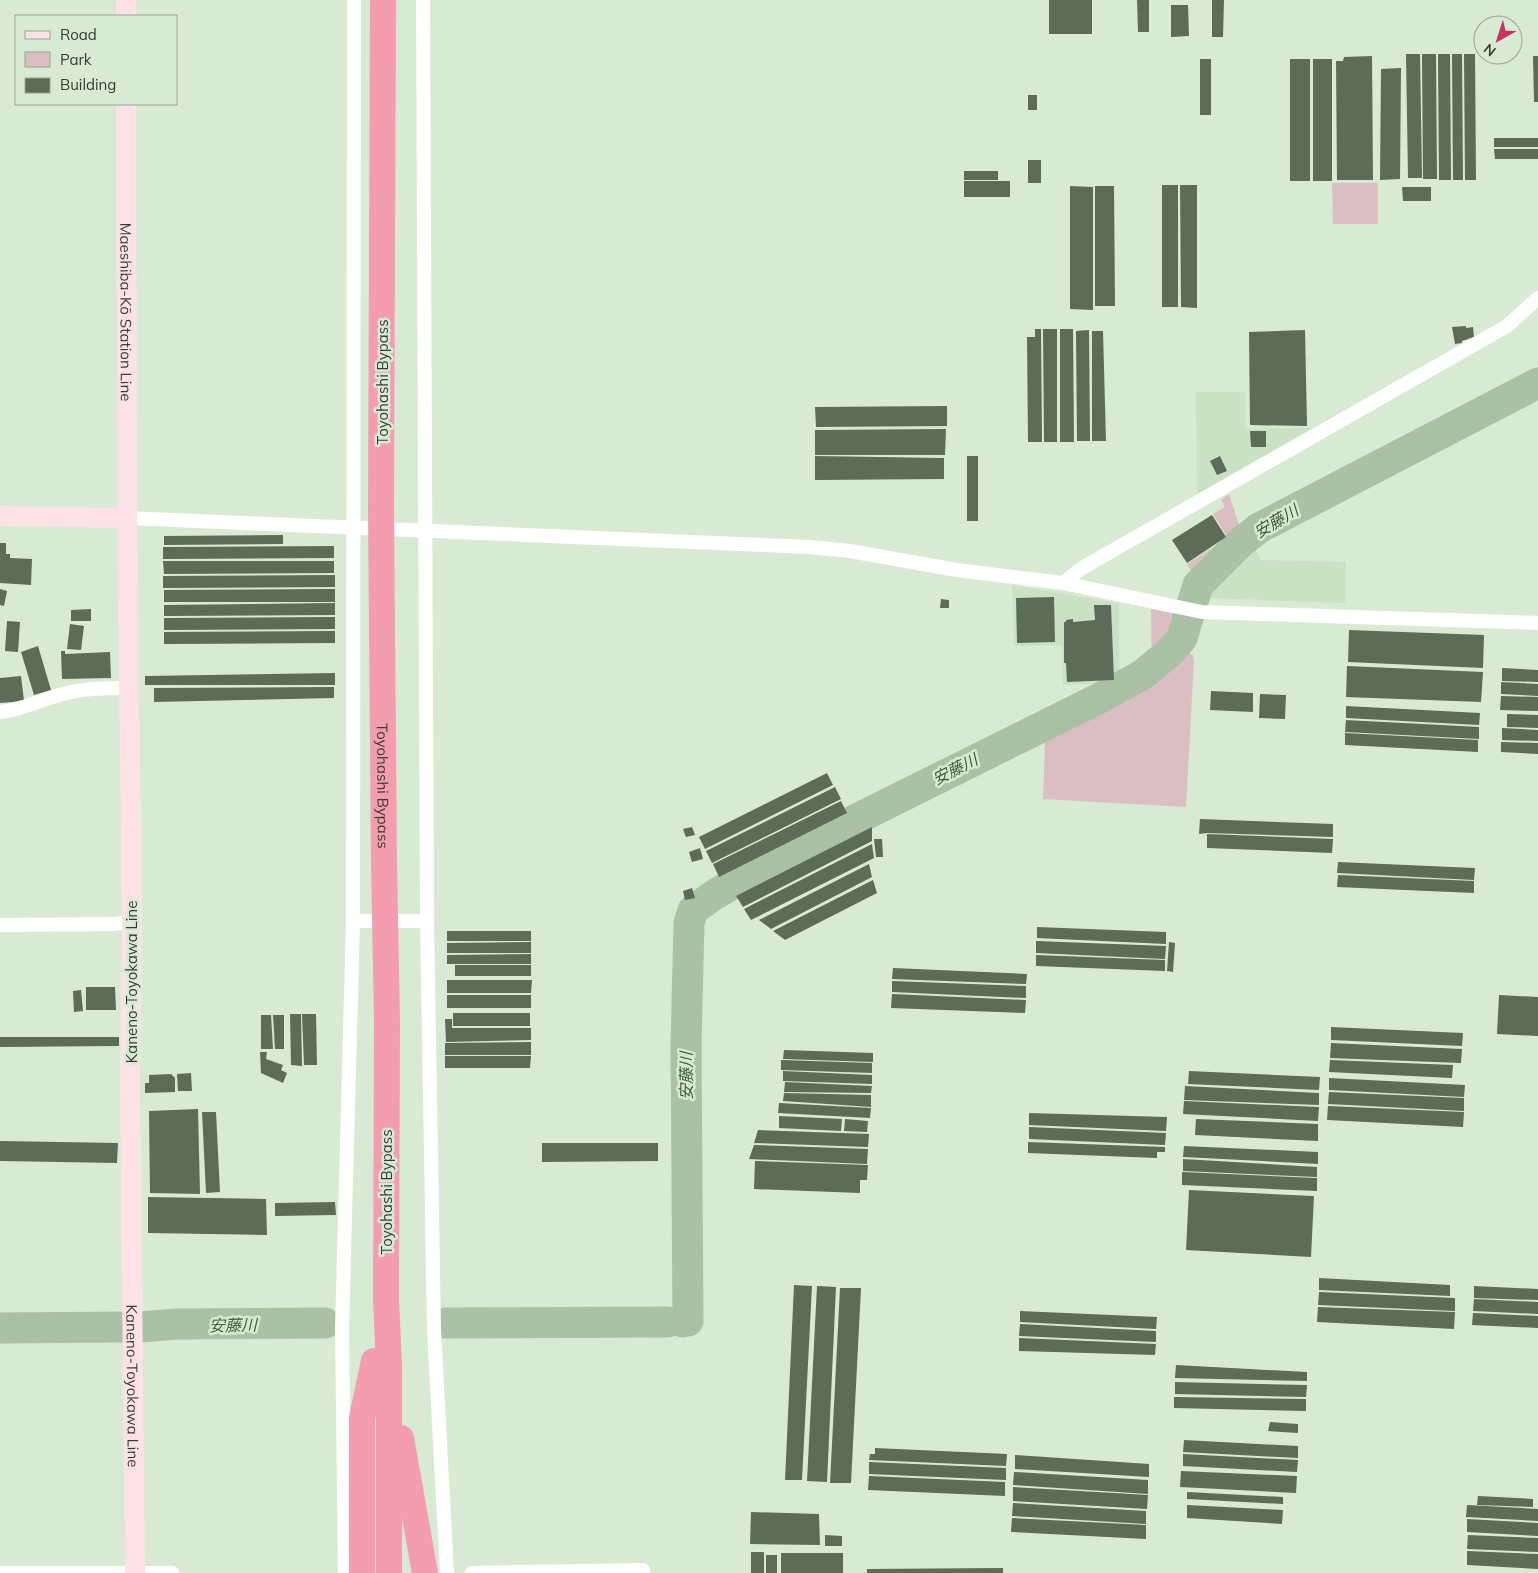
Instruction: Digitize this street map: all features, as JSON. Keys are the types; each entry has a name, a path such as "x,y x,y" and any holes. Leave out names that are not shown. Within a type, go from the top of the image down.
{"highway":[{"name":"Toyohashi Bypass","path":"371,0 370,509 374,1040 381,1364 389,1573"},
{"name":"Toyohashi Bypass","path":"376,1573 381,1364 386,1299 387,1021 381,519 383,0"},
{"path":"362,1573 362,1418 381,1364"},
{"path":"381,1364 426,1573"}],"main road":[{"path":"126,0 126,15"},
{"name":"Maeshiba-Kō Station Line","path":"126,105 127,518"},
{"path":"0,516 127,518"},
{"name":"Kaneno-Toyokawa Line","path":"127,518 132,922 130,1098 135,1573"}],"street":[{"path":"345,1573 342,1329 353,921 354,0"},
{"path":"423,0 427,921 434,1330 447,1573"},
{"path":"1063,583 1082,568 1507,326 1538,298"},
{"path":"127,518 353,529 809,546 850,551 957,570 1063,583 1191,610 1538,623"},
{"path":"0,712 13,711 63,694 98,689 129,688"},
{"path":"353,921 427,921"},
{"path":"0,925 132,922"},
{"path":"472,1573 643,1570 643,1573"},
{"path":"0,1573 172,1573"}],"shaded area":[{"path":"1196,392 1245,392 1245,429 1312,428 1197,494"},
{"path":"1255,549 1261,560 1346,562 1345,603 1208,598"},
{"path":"1012,585 1119,603 1119,683 1063,685 1062,645 1014,646"}],"green space":[{"path":"1332,183 1378,183 1378,224 1333,224"},
{"path":"1229,494 1241,531 1197,581 1187,564 1228,538 1213,514 1225,507 1221,500"},
{"path":"1151,609 1186,616 1180,632 1152,660"},
{"path":"1188,651 1194,660 1186,807 1043,799 1045,741 1127,698 1161,675"}],"building":[{"path":"1049,0 1092,0 1092,34 1049,34"},
{"path":"1137,0 1149,0 1149,32 1138,32"},
{"path":"1212,0 1224,0 1223,37 1212,37"},
{"path":"1171,5 1188,5 1189,36 1171,37"},
{"path":"1406,54 1420,54 1422,178 1408,178"},
{"path":"1422,54 1436,54 1437,179 1423,179"},
{"path":"1438,54 1450,54 1451,180 1439,180"},
{"path":"1452,54 1462,54 1463,180 1453,180"},
{"path":"1464,54 1473,54 1473,65 1475,65 1476,180 1465,180"},
{"path":"1372,56 1373,180 1337,180 1336,61 1343,61 1344,57"},
{"path":"1533,56 1538,56 1538,102 1534,102"},
{"path":"1200,59 1211,59 1211,115 1200,115"},
{"path":"1290,59 1310,59 1310,181 1290,181"},
{"path":"1313,59 1332,59 1332,181 1313,181"},
{"path":"1401,68 1400,179 1380,180 1381,69"},
{"path":"1028,95 1037,95 1037,110 1028,110"},
{"path":"1494,138 1538,138 1538,147 1494,147"},
{"path":"1494,149 1538,149 1538,159 1495,159"},
{"path":"1028,160 1041,160 1041,183 1028,183"},
{"path":"964,171 998,171 998,180 964,180"},
{"path":"964,181 1010,181 1010,197 964,197"},
{"path":"1162,185 1178,185 1178,307 1162,307"},
{"path":"1180,185 1197,185 1197,308 1181,307"},
{"path":"1070,186 1093,187 1093,310 1070,309"},
{"path":"1095,186 1114,186 1115,306 1095,306"},
{"path":"1402,187 1431,187 1431,201 1403,201"},
{"path":"1466,326 1466,328 1473,327 1474,337 1455,344 1452,327"},
{"path":"1035,329 1041,329 1042,442 1028,442 1027,337 1035,337"},
{"path":"1043,329 1057,329 1057,442 1044,442"},
{"path":"1060,329 1073,329 1074,442 1060,442"},
{"path":"1089,330 1090,441 1077,441 1076,331"},
{"path":"1305,330 1307,426 1250,425 1249,332"},
{"path":"1092,331 1103,331 1106,441 1092,441"},
{"path":"947,406 947,426 816,427 815,407"},
{"path":"946,429 945,455 815,455 815,430"},
{"path":"1250,431 1266,431 1266,447 1251,447"},
{"path":"815,456 944,458 944,479 815,480"},
{"path":"967,456 978,456 978,521 967,521"},
{"path":"1220,456 1227,471 1217,475 1210,461"},
{"path":"1212,515 1226,537 1187,563 1172,540"},
{"path":"283,535 283,544 164,545 164,536"},
{"path":"0,543 6,543 6,554 10,554 10,558 32,559 31,585 0,583"},
{"path":"334,546 334,558 163,559 163,547"},
{"path":"163,561 334,561 334,573 164,574"},
{"path":"335,575 335,587 163,588 163,576"},
{"path":"0,589 7,591 4,606 0,605"},
{"path":"335,589 335,602 164,602 164,590"},
{"path":"1054,597 1055,642 1017,643 1016,598"},
{"path":"941,599 949,600 949,608 940,608"},
{"path":"335,603 335,615 164,616 164,605"},
{"path":"1094,605 1111,605 1114,680 1067,682 1066,663 1064,663 1064,622 1073,619 1073,622 1095,620"},
{"path":"91,609 91,621 71,621 71,610"},
{"path":"335,617 335,629 164,630 164,618"},
{"path":"7,621 20,622 18,652 5,651"},
{"path":"70,624 84,626 81,650 67,649"},
{"path":"1349,630 1484,635 1483,668 1348,662"},
{"path":"335,631 335,643 164,644 164,632"},
{"path":"38,646 51,690 34,695 21,652"},
{"path":"61,651 65,651 65,654 110,652 111,678 62,679"},
{"path":"1347,666 1483,672 1481,702 1346,697"},
{"path":"1502,668 1538,670 1538,682 1502,681"},
{"path":"335,673 335,685 145,685 145,676"},
{"path":"21,676 24,701 0,703 0,678"},
{"path":"1501,682 1538,684 1538,696 1501,694"},
{"path":"334,687 334,698 154,702 154,688"},
{"path":"1211,691 1253,693 1253,712 1210,710"},
{"path":"1260,694 1286,695 1285,719 1259,718"},
{"path":"1501,696 1538,697 1538,711 1500,710"},
{"path":"1346,706 1480,713 1479,725 1346,718"},
{"path":"1507,714 1538,715 1538,728 1507,727"},
{"path":"1346,720 1479,727 1479,739 1345,732"},
{"path":"1502,728 1538,730 1538,741 1502,740"},
{"path":"1345,733 1478,740 1478,752 1345,745"},
{"path":"1501,742 1538,743 1538,754 1501,752"},
{"path":"827,773 833,785 705,849 699,837"},
{"path":"835,787 841,799 712,863 706,851"},
{"path":"841,801 847,813 719,877 713,864"},
{"path":"1200,819 1333,824 1333,837 1199,834"},
{"path":"692,827 695,835 686,837 683,829"},
{"path":"872,827 872,841 743,907 736,896"},
{"path":"1207,834 1333,839 1332,853 1207,848"},
{"path":"874,839 882,839 883,857 876,857"},
{"path":"872,844 874,858 751,920 744,909"},
{"path":"700,848 703,859 692,862 689,852"},
{"path":"1338,862 1475,868 1474,880 1337,873"},
{"path":"869,864 872,877 771,929 759,920"},
{"path":"1338,875 1474,881 1474,893 1337,887"},
{"path":"873,880 877,893 785,940 773,931"},
{"path":"692,888 695,898 685,900 683,891"},
{"path":"1037,927 1166,932 1166,944 1037,938"},
{"path":"447,931 531,931 531,941 447,941"},
{"path":"1036,941 1166,946 1165,959 1036,953"},
{"path":"531,942 531,953 447,953 447,943"},
{"path":"1169,942 1175,943 1173,972 1167,971"},
{"path":"531,954 531,964 447,964 447,955"},
{"path":"1036,955 1165,960 1165,971 1036,966"},
{"path":"455,965 531,965 531,976 455,976"},
{"path":"893,968 1027,974 1026,984 892,979"},
{"path":"447,980 532,980 531,993 447,993"},
{"path":"892,981 1026,986 1026,998 892,992"},
{"path":"86,987 115,987 116,1010 86,1010"},
{"path":"81,990 83,1011 74,1012 73,991"},
{"path":"892,994 1026,1000 1025,1013 891,1008"},
{"path":"447,995 531,995 531,1008 447,1008"},
{"path":"1499,995 1538,997 1538,1036 1497,1034"},
{"path":"453,1013 530,1013 530,1026 453,1026"},
{"path":"290,1014 301,1014 302,1066 291,1065"},
{"path":"302,1014 316,1014 317,1065 304,1065"},
{"path":"261,1015 271,1015 273,1049 261,1049"},
{"path":"273,1015 284,1015 284,1049 275,1049"},
{"path":"445,1019 452,1019 452,1028 531,1028 531,1040 446,1042"},
{"path":"1331,1027 1463,1033 1462,1046 1331,1040"},
{"path":"0,1037 119,1037 119,1046 0,1047"},
{"path":"531,1042 531,1055 445,1055 445,1043"},
{"path":"1331,1043 1462,1049 1461,1063 1330,1058"},
{"path":"784,1050 873,1053 873,1062 783,1059"},
{"path":"260,1052 267,1052 266,1059 283,1065 281,1070 287,1073 283,1083 261,1073"},
{"path":"445,1056 531,1056 530,1068 445,1068"},
{"path":"781,1060 872,1063 872,1073 781,1070"},
{"path":"1330,1060 1453,1065 1452,1078 1329,1072"},
{"path":"783,1071 872,1075 872,1084 783,1081"},
{"path":"1189,1071 1320,1077 1319,1090 1188,1084"},
{"path":"191,1073 192,1091 178,1091 177,1074"},
{"path":"171,1074 175,1078 175,1092 145,1093 145,1083 149,1083 149,1075"},
{"path":"1329,1078 1465,1085 1464,1097 1329,1090"},
{"path":"785,1082 872,1086 871,1093 784,1092"},
{"path":"1185,1086 1319,1093 1319,1105 1184,1100"},
{"path":"1329,1092 1464,1098 1464,1111 1328,1104"},
{"path":"784,1093 871,1095 871,1107 783,1101"},
{"path":"1184,1101 1319,1107 1318,1121 1183,1114"},
{"path":"779,1103 871,1108 870,1118 778,1113"},
{"path":"1328,1106 1464,1112 1463,1127 1327,1120"},
{"path":"198,1109 200,1194 150,1193 149,1111"},
{"path":"202,1112 216,1112 220,1192 206,1193"},
{"path":"1029,1113 1167,1117 1166,1131 1029,1125"},
{"path":"779,1116 842,1119 841,1131 779,1128"},
{"path":"845,1119 868,1121 867,1132 844,1131"},
{"path":"1196,1119 1318,1124 1318,1141 1195,1135"},
{"path":"1029,1127 1166,1133 1165,1145 1029,1139"},
{"path":"758,1130 869,1134 868,1147 754,1143"},
{"path":"0,1141 118,1143 117,1163 0,1161"},
{"path":"1028,1142 1165,1147 1165,1152 1157,1152 1157,1158 1028,1153"},
{"path":"542,1143 658,1143 658,1161 542,1162"},
{"path":"754,1145 868,1149 867,1164 749,1159"},
{"path":"1184,1146 1318,1152 1318,1164 1183,1157"},
{"path":"1183,1159 1317,1167 1317,1177 1183,1171"},
{"path":"755,1161 868,1165 867,1180 860,1180 860,1193 754,1189"},
{"path":"1182,1172 1317,1178 1317,1191 1182,1185"},
{"path":"1189,1190 1314,1196 1311,1257 1186,1250"},
{"path":"148,1197 266,1199 267,1235 148,1233"},
{"path":"335,1202 336,1215 275,1216 275,1203"},
{"path":"1319,1278 1450,1285 1450,1296 1319,1290"},
{"path":"794,1285 812,1286 802,1480 785,1480"},
{"path":"817,1286 836,1287 827,1482 807,1481"},
{"path":"1474,1286 1538,1289 1538,1300 1474,1298"},
{"path":"840,1288 861,1288 851,1483 830,1483"},
{"path":"1319,1292 1455,1298 1455,1311 1318,1305"},
{"path":"1474,1299 1538,1302 1538,1314 1473,1311"},
{"path":"1318,1307 1455,1312 1454,1329 1317,1322"},
{"path":"1020,1311 1157,1317 1156,1329 1020,1322"},
{"path":"1473,1313 1538,1316 1538,1328 1472,1325"},
{"path":"1020,1324 1156,1331 1156,1342 1019,1336"},
{"path":"1019,1338 1156,1344 1155,1355 1019,1351"},
{"path":"1176,1365 1307,1372 1307,1381 1175,1378"},
{"path":"1175,1382 1307,1385 1306,1397 1175,1394"},
{"path":"1174,1397 1306,1399 1306,1411 1174,1408"},
{"path":"1270,1422 1298,1424 1298,1433 1268,1431"},
{"path":"1184,1440 1298,1446 1298,1458 1183,1452"},
{"path":"875,1448 1007,1454 1006,1466 869,1460 870,1454 875,1454"},
{"path":"1183,1454 1298,1460 1297,1472 1183,1466"},
{"path":"1015,1455 1149,1464 1149,1477 1015,1469"},
{"path":"869,1462 1006,1468 1006,1480 869,1474"},
{"path":"1181,1471 1297,1476 1296,1493 1180,1487"},
{"path":"1014,1472 1148,1480 1148,1494 1013,1485"},
{"path":"869,1476 1005,1482 1005,1496 868,1490"},
{"path":"1013,1487 1148,1495 1147,1509 1013,1501"},
{"path":"1187,1492 1283,1497 1283,1504 1187,1499"},
{"path":"1478,1496 1533,1499 1533,1507 1477,1505"},
{"path":"1013,1503 1146,1511 1146,1524 1012,1516"},
{"path":"1187,1505 1283,1510 1282,1524 1187,1518"},
{"path":"1467,1505 1538,1509 1538,1521 1466,1517"},
{"path":"751,1512 819,1514 820,1545 750,1544"},
{"path":"1012,1518 1146,1525 1146,1539 1011,1532"},
{"path":"1467,1519 1538,1523 1538,1536 1467,1532"},
{"path":"825,1535 842,1536 842,1546 825,1546"},
{"path":"1468,1535 1538,1538 1538,1552 1467,1549"},
{"path":"1467,1551 1538,1554 1538,1569 1467,1565"},
{"path":"751,1552 764,1552 764,1573 751,1573"},
{"path":"781,1553 843,1553 843,1573 781,1573"},
{"path":"766,1555 777,1555 777,1573 766,1573"},
{"path":"1003,1568 1003,1573 867,1573 867,1569"}],"waterway":[{"name":"安藤川","path":"682,1322 688,1321 686,1045 689,923 693,910 766,864 1100,698 1142,675 1169,653 1182,638 1198,585 1240,543 1259,528 1538,383"},
{"name":"安藤川","path":"446,1323 667,1322"},
{"name":"安藤川","path":"141,1327 176,1324 325,1323"},
{"name":"安藤川","path":"0,1328 123,1327"}]}
